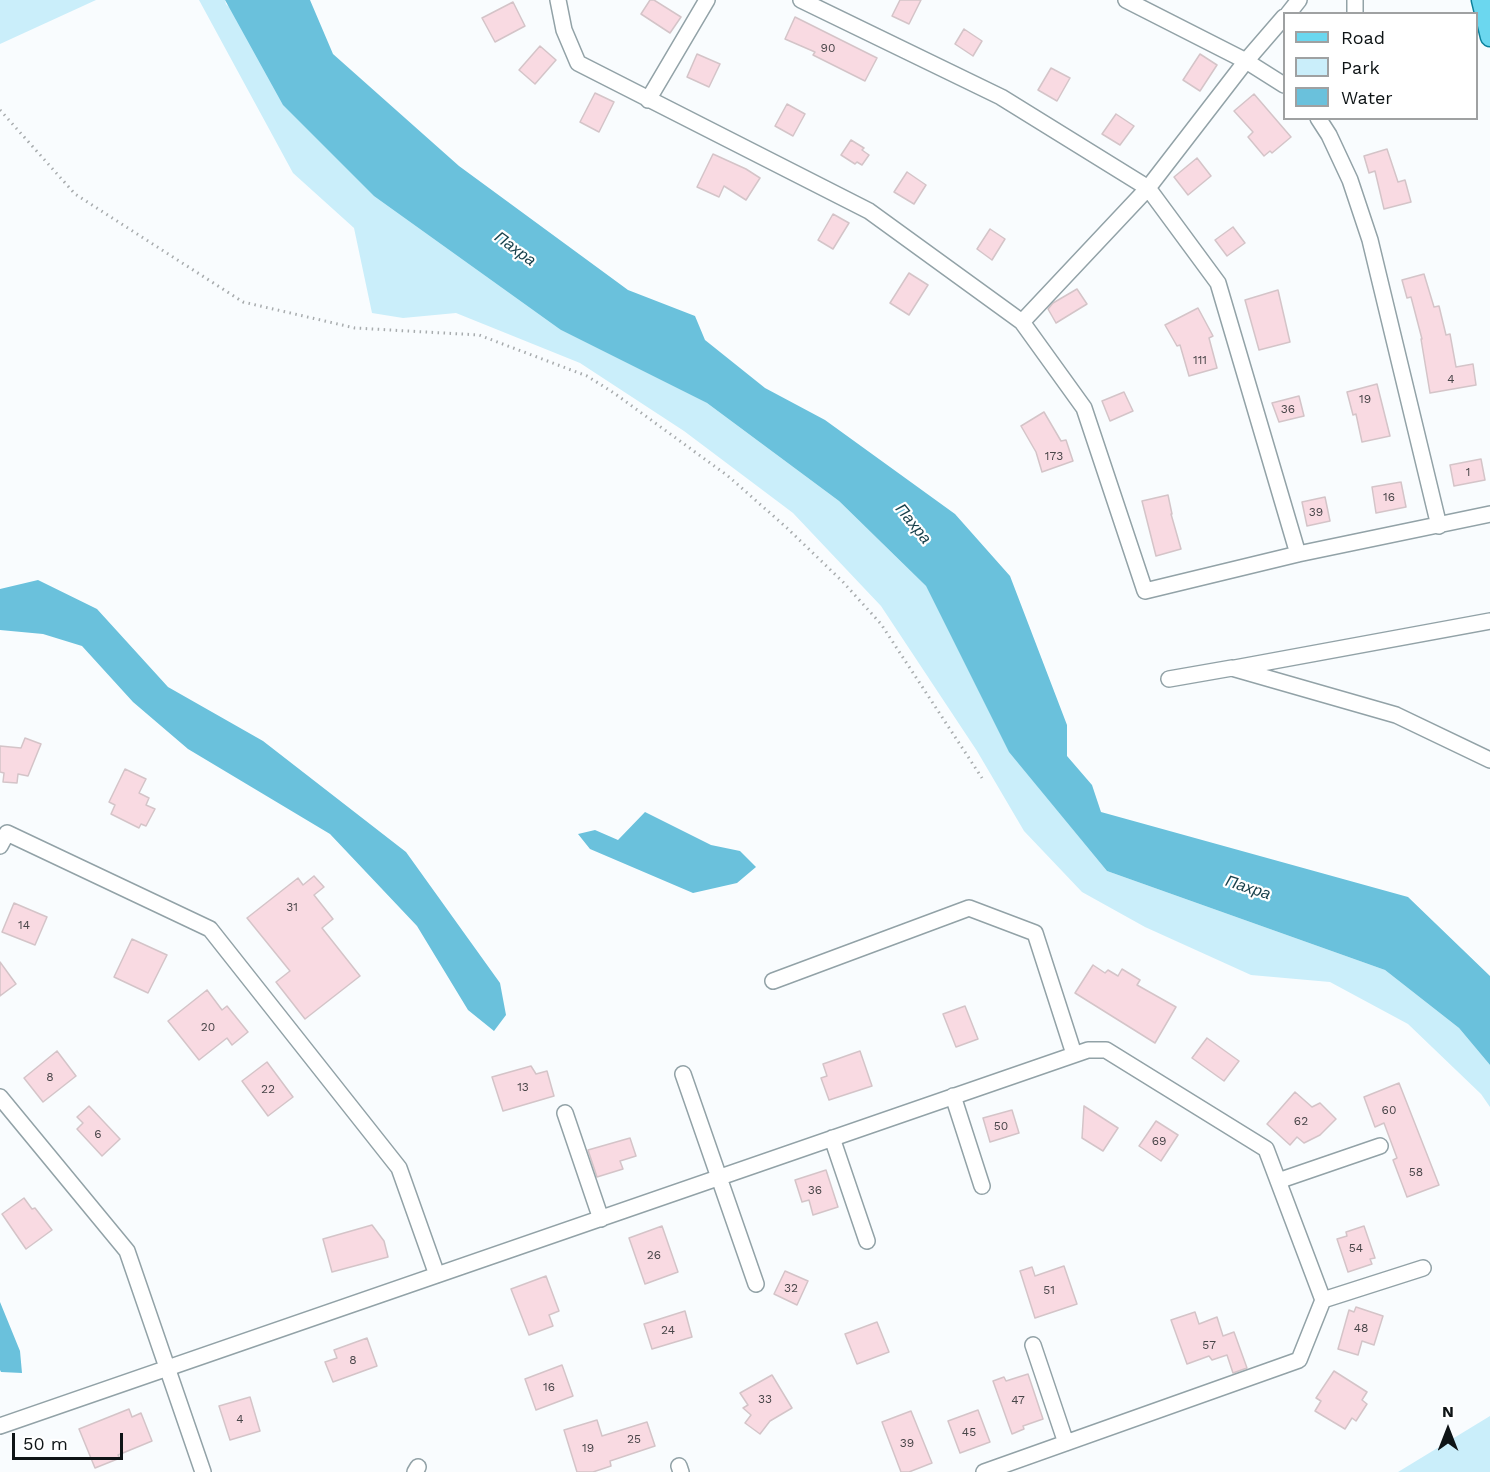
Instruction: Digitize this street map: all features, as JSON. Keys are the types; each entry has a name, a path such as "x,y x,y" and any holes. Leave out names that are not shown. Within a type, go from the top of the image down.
{"main road":[{"path":"1480,0 1490,37"}],"street":[{"path":"558,0 564,30 578,63 869,211 1022,322 1084,408 1145,591 1298,554 1490,514"},
{"path":"648,100 707,0"},
{"path":"801,0 1001,97 1148,188 1218,283 1298,554"},
{"path":"1126,0 1246,61 1283,84"},
{"path":"1290,12 1299,0"},
{"path":"1022,322 1148,188 1246,61 1283,18"},
{"path":"1319,120 1329,135 1350,180 1370,240 1438,526"},
{"path":"1169,679 1490,621"},
{"path":"1232,668 1396,715 1490,760"},
{"path":"0,846 7,833 210,929 399,1168 437,1275"},
{"path":"772,981 969,908 1035,933 1074,1054"},
{"path":"0,1426 1074,1054 1088,1050 1106,1050 1266,1149 1323,1300 1299,1360 984,1472"},
{"path":"683,1074 756,1284"},
{"path":"953,1096 981,1186"},
{"path":"0,1097 128,1251 203,1472"},
{"path":"565,1113 601,1219"},
{"path":"832,1138 867,1241"},
{"path":"1278,1181 1380,1146"},
{"path":"1323,1300 1423,1268"},
{"path":"1033,1345 1066,1443"}],"path":[{"path":"0,110 75,194 243,302 355,328 479,335 587,376 614,393 728,476 843,582 881,624 982,778"}],"green space":[{"path":"0,0 96,0 0,44"},
{"path":"199,0 225,0 226,4 561,330 707,403 839,501 926,586 1009,751 1107,871 1385,970 1459,1028 1490,1065 1490,1107 1481,1094 1408,1024 1330,982 1251,975 1145,927 1082,892 1024,831 977,751 881,606 793,513 684,431 580,363 456,313 403,318 372,313 354,228 293,173"},
{"path":"1490,1416 1490,1472 1398,1472"}],"water":[{"name":"Пахра","path":"225,0 310,0 333,54 459,166 628,290 695,316 705,340 765,388 825,420 955,514 1010,576 1067,725 1067,756 1092,785 1101,812 1408,897 1490,976 1490,1065 1459,1028 1385,970 1107,871 1009,752 926,586 839,501 707,403 561,330 374,196 283,105"},
{"path":"38,580 97,609 168,687 263,741 406,852 500,983 506,1015 494,1031 468,1010 417,926 330,834 188,749 133,702 82,646 43,634 0,630 0,589"},
{"path":"645,812 711,845 740,851 756,867 737,883 693,893 590,849 578,834 595,830 618,840"},
{"path":"0,1302 20,1351 22,1373 1,1372 0,1370"}],"building":[{"path":"650,0 654,0 681,17 670,33 641,14"},
{"path":"900,0 921,0 909,24 892,16"},
{"path":"513,2 525,26 495,42 482,18"},
{"path":"795,17 877,58 865,81 813,55 815,52 785,39"},
{"path":"964,29 982,41 973,56 955,44"},
{"path":"540,46 556,60 535,84 519,70"},
{"path":"697,54 720,64 709,87 687,77"},
{"path":"1200,54 1217,65 1200,91 1183,80"},
{"path":"1051,68 1070,78 1057,101 1038,90"},
{"path":"595,93 614,102 599,132 580,122"},
{"path":"1254,94 1291,137 1272,153 1270,151 1264,156 1248,137 1253,132 1234,111"},
{"path":"787,104 805,114 793,136 775,126"},
{"path":"1116,114 1134,126 1120,145 1102,134"},
{"path":"851,140 864,148 862,150 869,155 862,165 857,162 855,164 841,155"},
{"path":"1387,149 1398,182 1405,180 1411,202 1384,209 1375,171 1369,173 1364,156"},
{"path":"713,154 760,178 746,200 724,186 719,197 697,187"},
{"path":"1197,158 1211,176 1188,195 1174,177"},
{"path":"907,172 926,185 914,204 894,192"},
{"path":"833,214 849,223 833,249 818,240"},
{"path":"1233,227 1245,243 1227,256 1215,240"},
{"path":"990,229 1005,239 992,260 977,249"},
{"path":"909,273 928,285 909,315 890,303"},
{"path":"1424,274 1434,307 1439,306 1446,335 1450,334 1456,367 1473,364 1476,385 1430,393 1422,339 1411,297 1407,298 1402,280"},
{"path":"1077,289 1087,304 1056,323 1048,309 1053,303"},
{"path":"1278,290 1290,342 1259,350 1245,300"},
{"path":"1198,308 1213,336 1209,338 1217,368 1189,376 1180,345 1177,346 1165,325"},
{"path":"1377,384 1390,436 1362,442 1356,414 1353,415 1347,392"},
{"path":"1124,392 1133,411 1110,421 1102,401"},
{"path":"1299,396 1304,416 1279,422 1272,403"},
{"path":"1044,412 1061,441 1066,440 1073,461 1042,472 1036,452 1021,426"},
{"path":"1481,459 1485,480 1454,486 1450,465"},
{"path":"1401,482 1406,507 1376,513 1372,487"},
{"path":"1168,495 1181,549 1156,556 1142,501"},
{"path":"1325,497 1330,521 1307,526 1302,502"},
{"path":"25,738 41,744 28,776 18,774 17,783 3,782 4,773 0,772 0,746 21,748"},
{"path":"125,769 146,779 139,793 149,798 146,805 155,809 146,826 141,824 139,828 111,814 115,805 109,802"},
{"path":"314,876 324,887 314,895 333,919 322,928 360,976 305,1019 276,982 290,971 247,918 298,878 303,885"},
{"path":"14,903 47,917 35,945 2,932"},
{"path":"132,939 167,955 148,993 114,977"},
{"path":"0,962 16,984 0,996"},
{"path":"1093,965 1105,973 1108,970 1118,976 1122,969 1140,980 1137,985 1176,1007 1155,1043 1075,993"},
{"path":"207,990 222,1010 227,1006 248,1032 232,1045 227,1038 199,1060 168,1021"},
{"path":"965,1006 978,1039 956,1047 943,1014"},
{"path":"1207,1038 1239,1061 1224,1081 1192,1058"},
{"path":"57,1051 76,1076 43,1102 24,1078"},
{"path":"860,1051 872,1086 829,1100 821,1078 827,1076 823,1064"},
{"path":"267,1062 293,1097 268,1116 242,1081"},
{"path":"531,1066 536,1074 547,1071 554,1096 503,1111 492,1077"},
{"path":"1399,1083 1439,1185 1407,1197 1393,1160 1397,1158 1384,1123 1375,1127 1364,1097"},
{"path":"1295,1092 1312,1107 1320,1103 1336,1119 1320,1135 1304,1143 1297,1137 1290,1145 1267,1124"},
{"path":"89,1106 120,1139 102,1156 77,1129 83,1123 77,1117"},
{"path":"1084,1106 1118,1128 1103,1151 1082,1138"},
{"path":"1012,1110 1019,1133 990,1142 983,1118"},
{"path":"1156,1121 1178,1135 1161,1161 1139,1146"},
{"path":"630,1138 636,1156 620,1161 623,1169 597,1177 588,1150"},
{"path":"826,1170 838,1207 813,1215 809,1200 802,1202 795,1180"},
{"path":"24,1198 52,1230 26,1249 2,1214"},
{"path":"372,1225 384,1241 388,1257 332,1272 323,1239"},
{"path":"662,1226 678,1272 645,1284 629,1238"},
{"path":"1364,1226 1375,1258 1370,1259 1372,1264 1348,1272 1337,1239 1347,1236 1346,1232"},
{"path":"1064,1266 1077,1304 1035,1318 1020,1271 1032,1267 1035,1276"},
{"path":"785,1271 808,1281 797,1305 774,1294"},
{"path":"546,1276 559,1311 549,1315 553,1326 529,1335 511,1289"},
{"path":"1356,1307 1383,1316 1374,1345 1362,1341 1358,1355 1338,1349 1349,1310 1354,1312"},
{"path":"685,1311 692,1337 652,1349 644,1324"},
{"path":"1195,1312 1199,1324 1217,1317 1223,1336 1234,1332 1247,1368 1233,1373 1227,1355 1212,1360 1209,1356 1187,1364 1171,1320"},
{"path":"877,1322 889,1352 857,1364 845,1334"},
{"path":"367,1338 377,1366 333,1382 325,1362 337,1358 334,1350"},
{"path":"562,1365 573,1396 536,1410 525,1379"},
{"path":"1334,1371 1367,1392 1362,1400 1367,1404 1356,1421 1352,1418 1345,1429 1315,1411 1321,1401 1316,1398"},
{"path":"1028,1374 1043,1419 1023,1426 1024,1429 1012,1434 993,1381 1004,1377 1006,1381"},
{"path":"772,1375 792,1408 770,1421 760,1434 745,1423 751,1415 743,1408 748,1405 740,1393"},
{"path":"250,1397 260,1431 230,1440 219,1406"},
{"path":"129,1409 132,1417 141,1413 152,1441 118,1455 120,1458 95,1468 79,1429"},
{"path":"978,1410 990,1442 960,1453 948,1421"},
{"path":"911,1411 932,1463 909,1472 901,1472 882,1422"},
{"path":"597,1420 602,1436 647,1422 655,1446 610,1461 611,1466 593,1472 577,1472 564,1430"}]}
